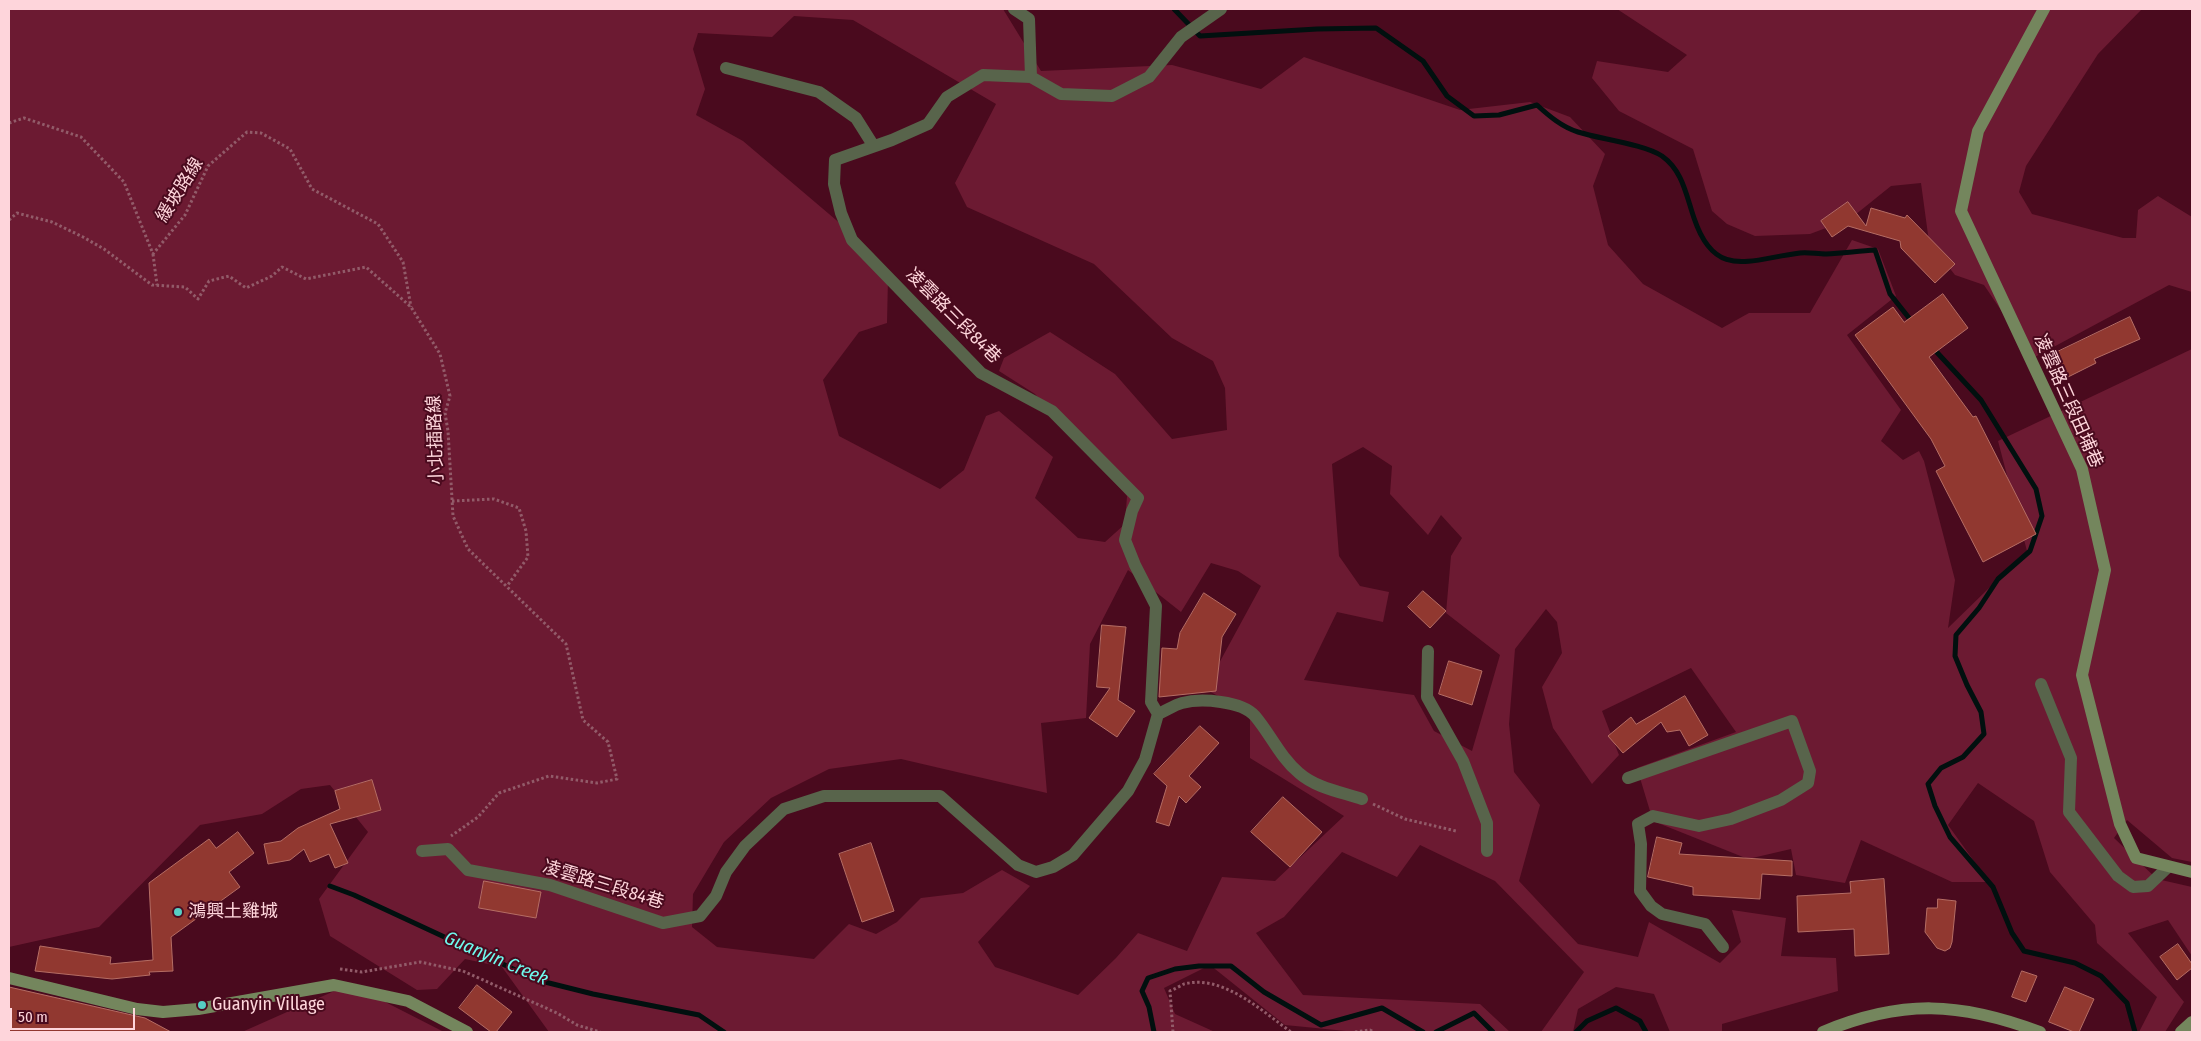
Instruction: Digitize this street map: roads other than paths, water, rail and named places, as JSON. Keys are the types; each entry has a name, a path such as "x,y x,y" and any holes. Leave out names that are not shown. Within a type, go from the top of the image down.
{"street":[{"path":"1014,9 1029,19 1031,77 1061,94 1112,96 1149,77 1184,35 1221,9"},
{"name":"凌雲路三段田埔巷","path":"2044,9 1978,131 1961,211 2082,469 2106,570 2082,675 2120,824 2136,858 2192,872"},
{"path":"726,68 819,92 856,118 873,145"},
{"name":"凌雲路三段84巷","path":"422,851 448,849 468,870 550,885 663,924 700,916 716,896 726,872 745,846 784,809 824,796 940,796 1018,865 1036,872 1053,867 1073,855 1128,791 1145,760 1158,714 1151,702 1156,606 1135,565 1125,540 1132,512 1138,498 1052,411 981,373 852,240 841,213 834,184 835,160 873,145 892,140 928,124 947,97 983,75 1031,77"},
{"path":"1428,651 1427,696 1463,761 1484,814 1487,823 1487,851"},
{"path":"2041,684 2071,758 2070,812 2118,876 2133,887 2148,886 2168,867"},
{"path":"1158,714 1182,703 1238,704 1254,715 1281,754 1300,774 1317,785 1362,799"},
{"path":"1628,778 1792,721 1810,770 1808,783 1781,800 1732,819 1699,826 1654,816 1638,824 1641,844 1640,891 1651,906 1662,914 1705,924 1724,947"},
{"path":"9,978 137,1009 163,1012 198,1008 334,985 408,1002 468,1032"},
{"path":"1823,1032 1866,1016 1891,1011 1933,1008 1972,1012 2007,1020 2040,1032"},
{"path":"2181,1032 2192,1022"}],"waterway":[{"path":"1174,9 1200,36 1317,29 1376,28 1423,61 1447,96 1474,116 1499,115 1537,105 1556,121 1572,130 1644,148 1662,156 1679,176 1703,238 1712,251 1724,258 1736,261 1750,261 1800,253 1826,254 1875,250 1890,294 1913,323"},
{"path":"1932,347 1981,400 2036,489 2042,516 2030,551 1998,579 1979,608 1956,635 1955,656 1981,712 1984,734 1963,757 1941,768 1928,784 1935,806 1950,837 1993,887 2012,933 2024,951 2075,963 2101,976 2127,1003 2135,1032"},
{"name":"Guanyin Creek","path":"330,886 354,895 537,980 593,994 699,1015 724,1032"},
{"name":"Guanyin Creek","path":"1154,1032 1149,1007 1142,991 1148,978 1175,969 1199,966 1231,966 1264,992 1321,1025 1382,1008 1423,1032"},
{"name":"Guanyin Creek","path":"1576,1032 1587,1021 1616,1008 1640,1021 1646,1032"},
{"name":"Guanyin Creek","path":"1436,1032 1474,1013 1493,1032"}],"place":[{"name":"鴻興土雞城","path":"178,912"},
{"name":"Guanyin Village","path":"202,1005"}]}
